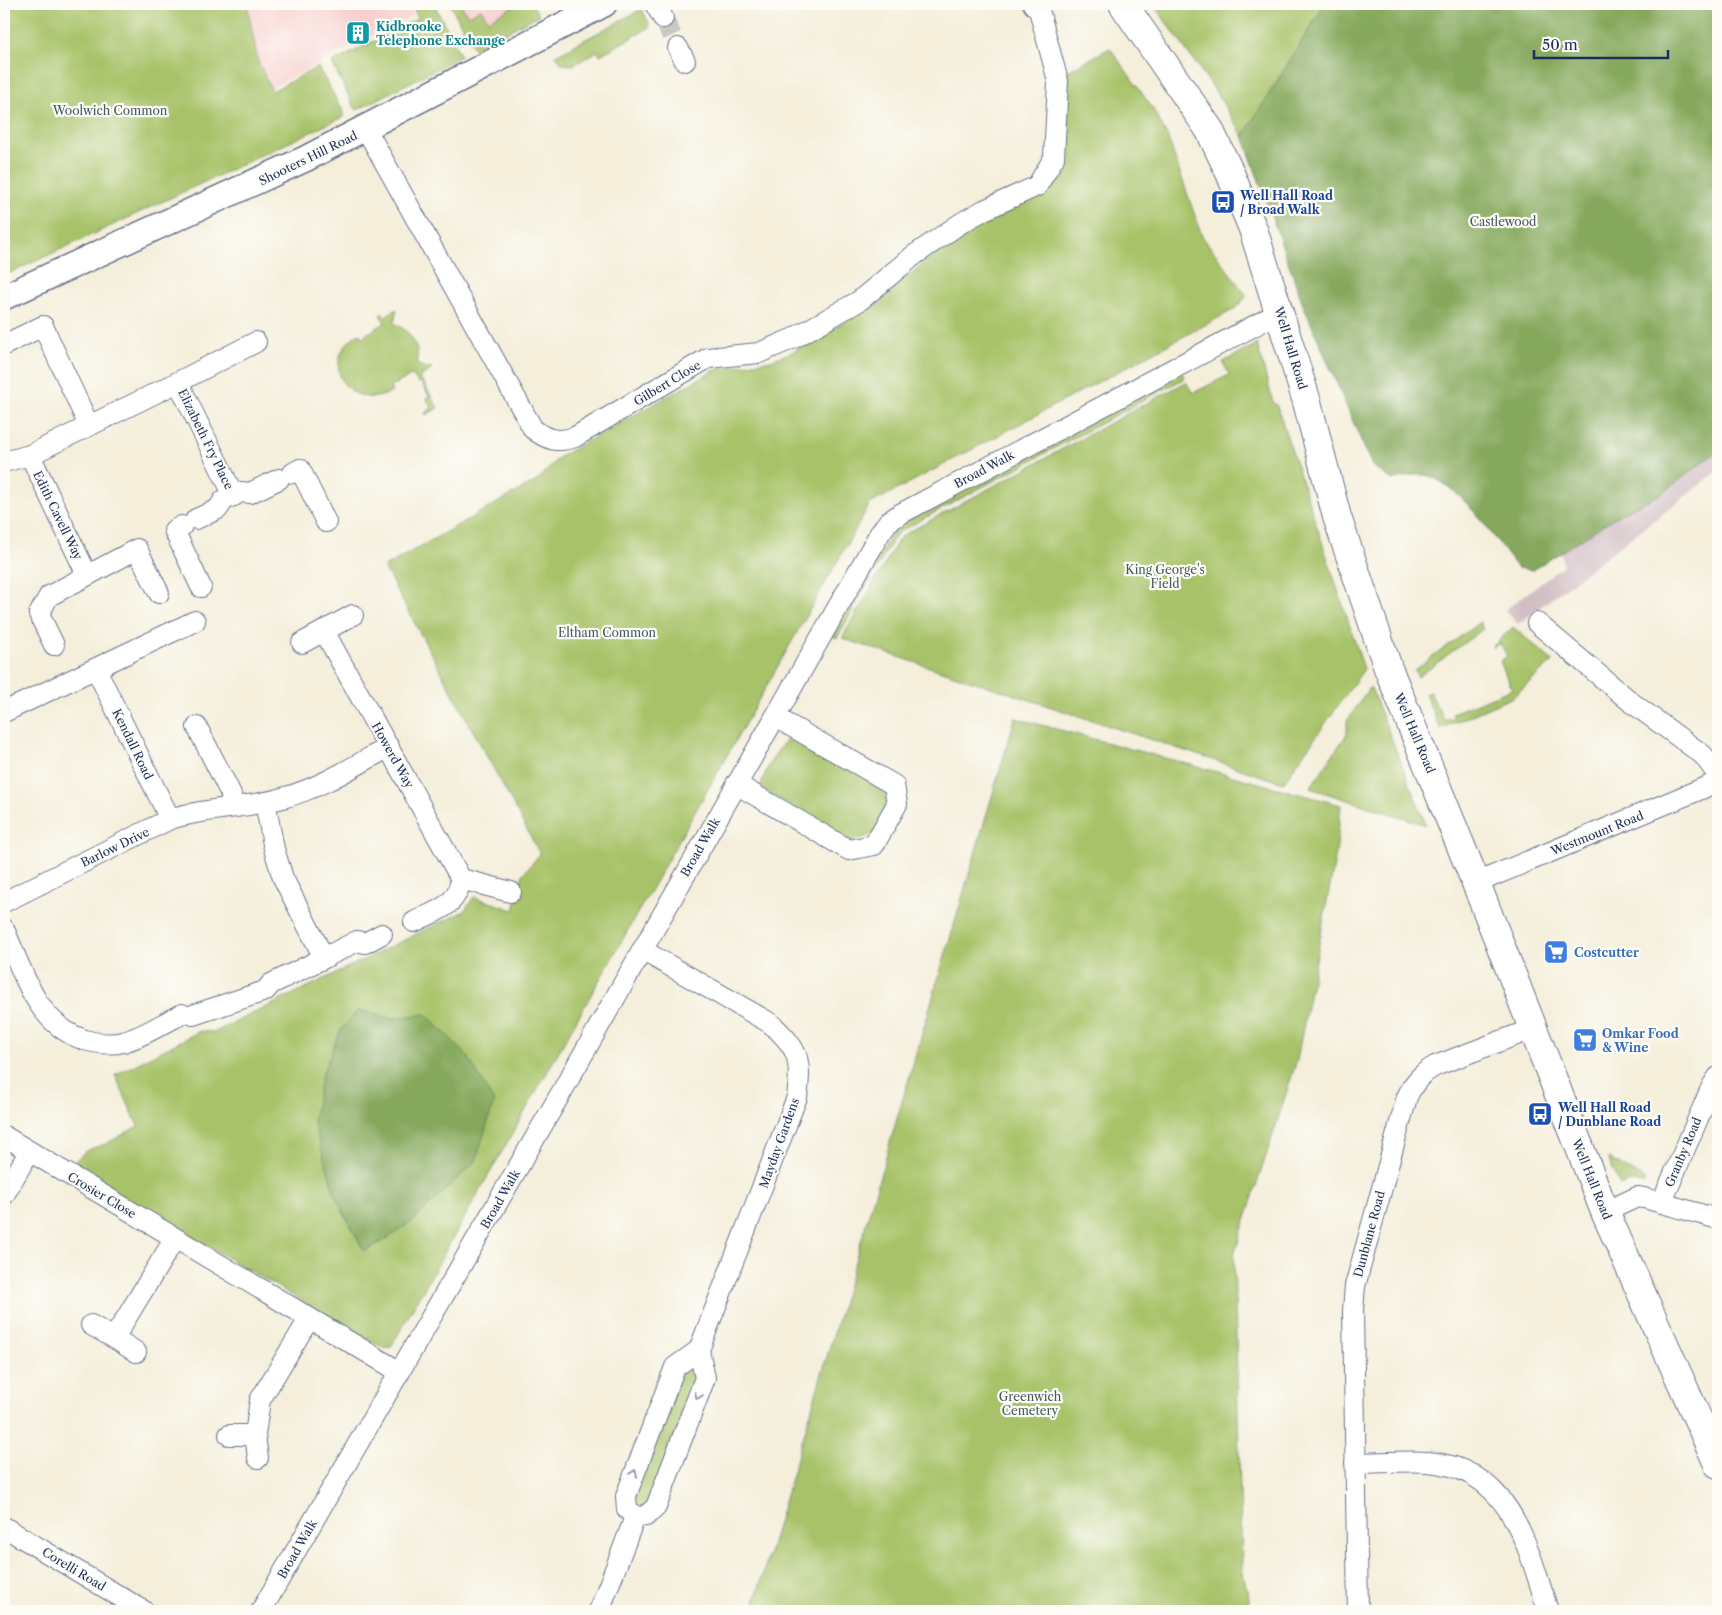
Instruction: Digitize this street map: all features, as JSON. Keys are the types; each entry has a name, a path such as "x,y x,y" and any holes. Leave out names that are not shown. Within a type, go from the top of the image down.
{"highway":[{"name":"Well Hall Road","path":"1123,4 1209,129 1230,173 1253,229 1280,312 1337,517 1371,621 1606,1212 1718,1464"}],"main road":[{"name":"Shooters Hill Road","path":"4,297 216,202 366,129 604,4"}],"street":[{"name":"Gilbert Close","path":"366,129 533,429 552,441 563,441 575,437 708,358 759,353 794,338 859,301 913,256 961,224 984,210 1037,186 1054,158 1058,81 1039,10 1033,4"},
{"name":"Broad Walk","path":"261,1611 400,1372 880,532 888,522 1280,312"},
{"path":"4,345 43,326 89,426"},
{"name":"Elizabeth Fry Place","path":"69,437 256,342"},
{"name":"Elizabeth Fry Place","path":"178,382 234,496"},
{"name":"Edith Cavell Way","path":"4,462 30,455 69,437"},
{"name":"Edith Cavell Way","path":"30,455 87,575"},
{"path":"201,587 174,530 218,509 224,500 241,492 250,493 300,469 326,522"},
{"name":"Edith Cavell Way","path":"54,645 38,614 49,596 137,549 160,594"},
{"path":"302,643 353,615"},
{"path":"4,712 195,621"},
{"path":"1536,623 1631,702 1703,755 1718,775"},
{"name":"Howerd Way","path":"324,631 461,879"},
{"name":"Kendall Road","path":"96,669 170,820"},
{"path":"736,784 849,850 874,845 897,804 894,785 775,717"},
{"path":"197,727 231,794 232,806"},
{"name":"Barlow Drive","path":"4,902 170,820 194,812 287,797 314,786 389,747"},
{"name":"Westmount Road","path":"1476,883 1718,782"},
{"path":"265,802 274,848 283,878 324,958"},
{"path":"414,922 452,903 459,891 461,879 510,892"},
{"path":"4,929 38,1004 55,1025 65,1032 91,1042 122,1042 187,1014 265,991 271,984 357,941 365,943 382,934"},
{"name":"Mayday Gardens","path":"642,950 770,1023 786,1037 796,1053 800,1072 797,1097 699,1350"},
{"name":"Dunblane Road","path":"1358,1611 1355,1463 1355,1286 1360,1262 1408,1097 1413,1084 1430,1070 1532,1029"},
{"name":"Granby Road","path":"1662,1202 1718,1076"},
{"name":"Crosier Close","path":"4,1136 400,1372"},
{"path":"4,1195 30,1152"},
{"path":"1606,1212 1637,1197 1718,1218"},
{"path":"114,1338 175,1238"},
{"path":"258,1458 255,1435 260,1400 309,1319"},
{"path":"91,1325 136,1352"},
{"path":"699,1350 705,1378 656,1506 646,1516 635,1517 627,1509 626,1496 675,1367 699,1350"},
{"path":"229,1435 255,1435"},
{"path":"1355,1463 1428,1462 1458,1468 1479,1478 1508,1506 1519,1526 1548,1611"},
{"path":"599,1611 635,1517"},
{"name":"Corelli Road","path":"4,1527 144,1611"}],"shaded area":[{"path":"247,4 407,4 413,15 271,88 258,62"},
{"path":"461,4 529,4 479,38"},
{"path":"1718,451 1718,471 1518,624 1505,610 1563,566 1561,551 1620,514 1663,493"}],"green space":[{"name":"Woolwich Common","path":"4,4 247,4 258,62 272,91 318,67 343,111 343,117 4,276"},
{"path":"411,4 434,4 461,56 357,110 332,63 418,18"},
{"path":"450,4 461,4 468,16 481,9 488,20 518,4 532,4 539,15 474,49"},
{"path":"1153,4 1325,4 1243,136 1212,86"},
{"name":"Castlewood","path":"1325,4 1718,4 1718,451 1663,493 1620,514 1533,570 1518,568 1469,506 1446,485 1424,475 1413,475 1392,480 1372,466 1304,307 1243,136"},
{"path":"642,9 650,25 649,28 600,55 598,51 573,65 562,64 556,55"},
{"name":"Eltham Common","path":"1110,48 1153,109 1168,138 1202,236 1247,296 1235,309 870,504 391,1347 383,1348 69,1166 87,1150 106,1144 138,1126 115,1075 200,1031 215,1032 464,911 474,897 514,910 523,874 540,854 384,567 538,480 559,457 715,370 771,360 790,353 873,306 949,241 1043,192 1052,179 1063,151 1066,119 1066,72"},
{"path":"397,309 394,323 410,335 416,345 417,365 432,369 420,377 438,408 426,415 425,413 432,408 426,398 429,396 421,382 418,383 413,375 390,387 392,392 376,397 363,396 351,391 343,382 339,370 340,358 346,345 359,333 362,337 385,323 380,315 382,313 385,316"},
{"name":"King George's Field","path":"1257,344 1273,402 1277,406 1364,669 1283,783 844,639 843,636 899,539 905,534 1186,382 1193,393 1229,375 1223,362"},
{"path":"1182,373 1185,378 897,533 837,638 832,636 890,535 899,525"},
{"path":"1480,622 1483,629 1418,677 1415,670"},
{"path":"1513,627 1553,661 1513,697 1440,729 1425,694 1430,692 1444,720 1453,717 1452,713 1512,689 1500,661 1507,656 1500,643 1493,648 1493,646"},
{"path":"1369,688 1371,688 1426,825 1310,788 1347,734 1347,721"},
{"name":"Greenwich Cemetery","path":"1015,718 1341,805 1336,854 1297,1060 1234,1255 1242,1568 1252,1611 752,1611"},
{"path":"793,736 885,791 888,806 873,834 853,842 761,789 764,776 772,759 783,744"},
{"path":"358,1010 392,1018 426,1014 467,1055 494,1102 476,1161 415,1219 382,1242 364,1251 336,1198 313,1121 321,1077 340,1031"},
{"path":"1608,1158 1646,1180 1645,1183 1631,1182 1620,1186"},
{"path":"688,1367 693,1368 699,1374 648,1506 639,1507 635,1505 633,1495 681,1372"}],"tunnel":[{"path":"663,18 678,48"}],"place":[{"name":"Kidbrooke Telephone Exchange","path":"358,33"},
{"name":"Well Hall Road / Broad Walk","path":"1223,202"},
{"name":"Costcutter","path":"1556,952"},
{"name":"Omkar Food & Wine","path":"1585,1040"},
{"name":"Well Hall Road / Dunblane Road","path":"1540,1114"}]}
